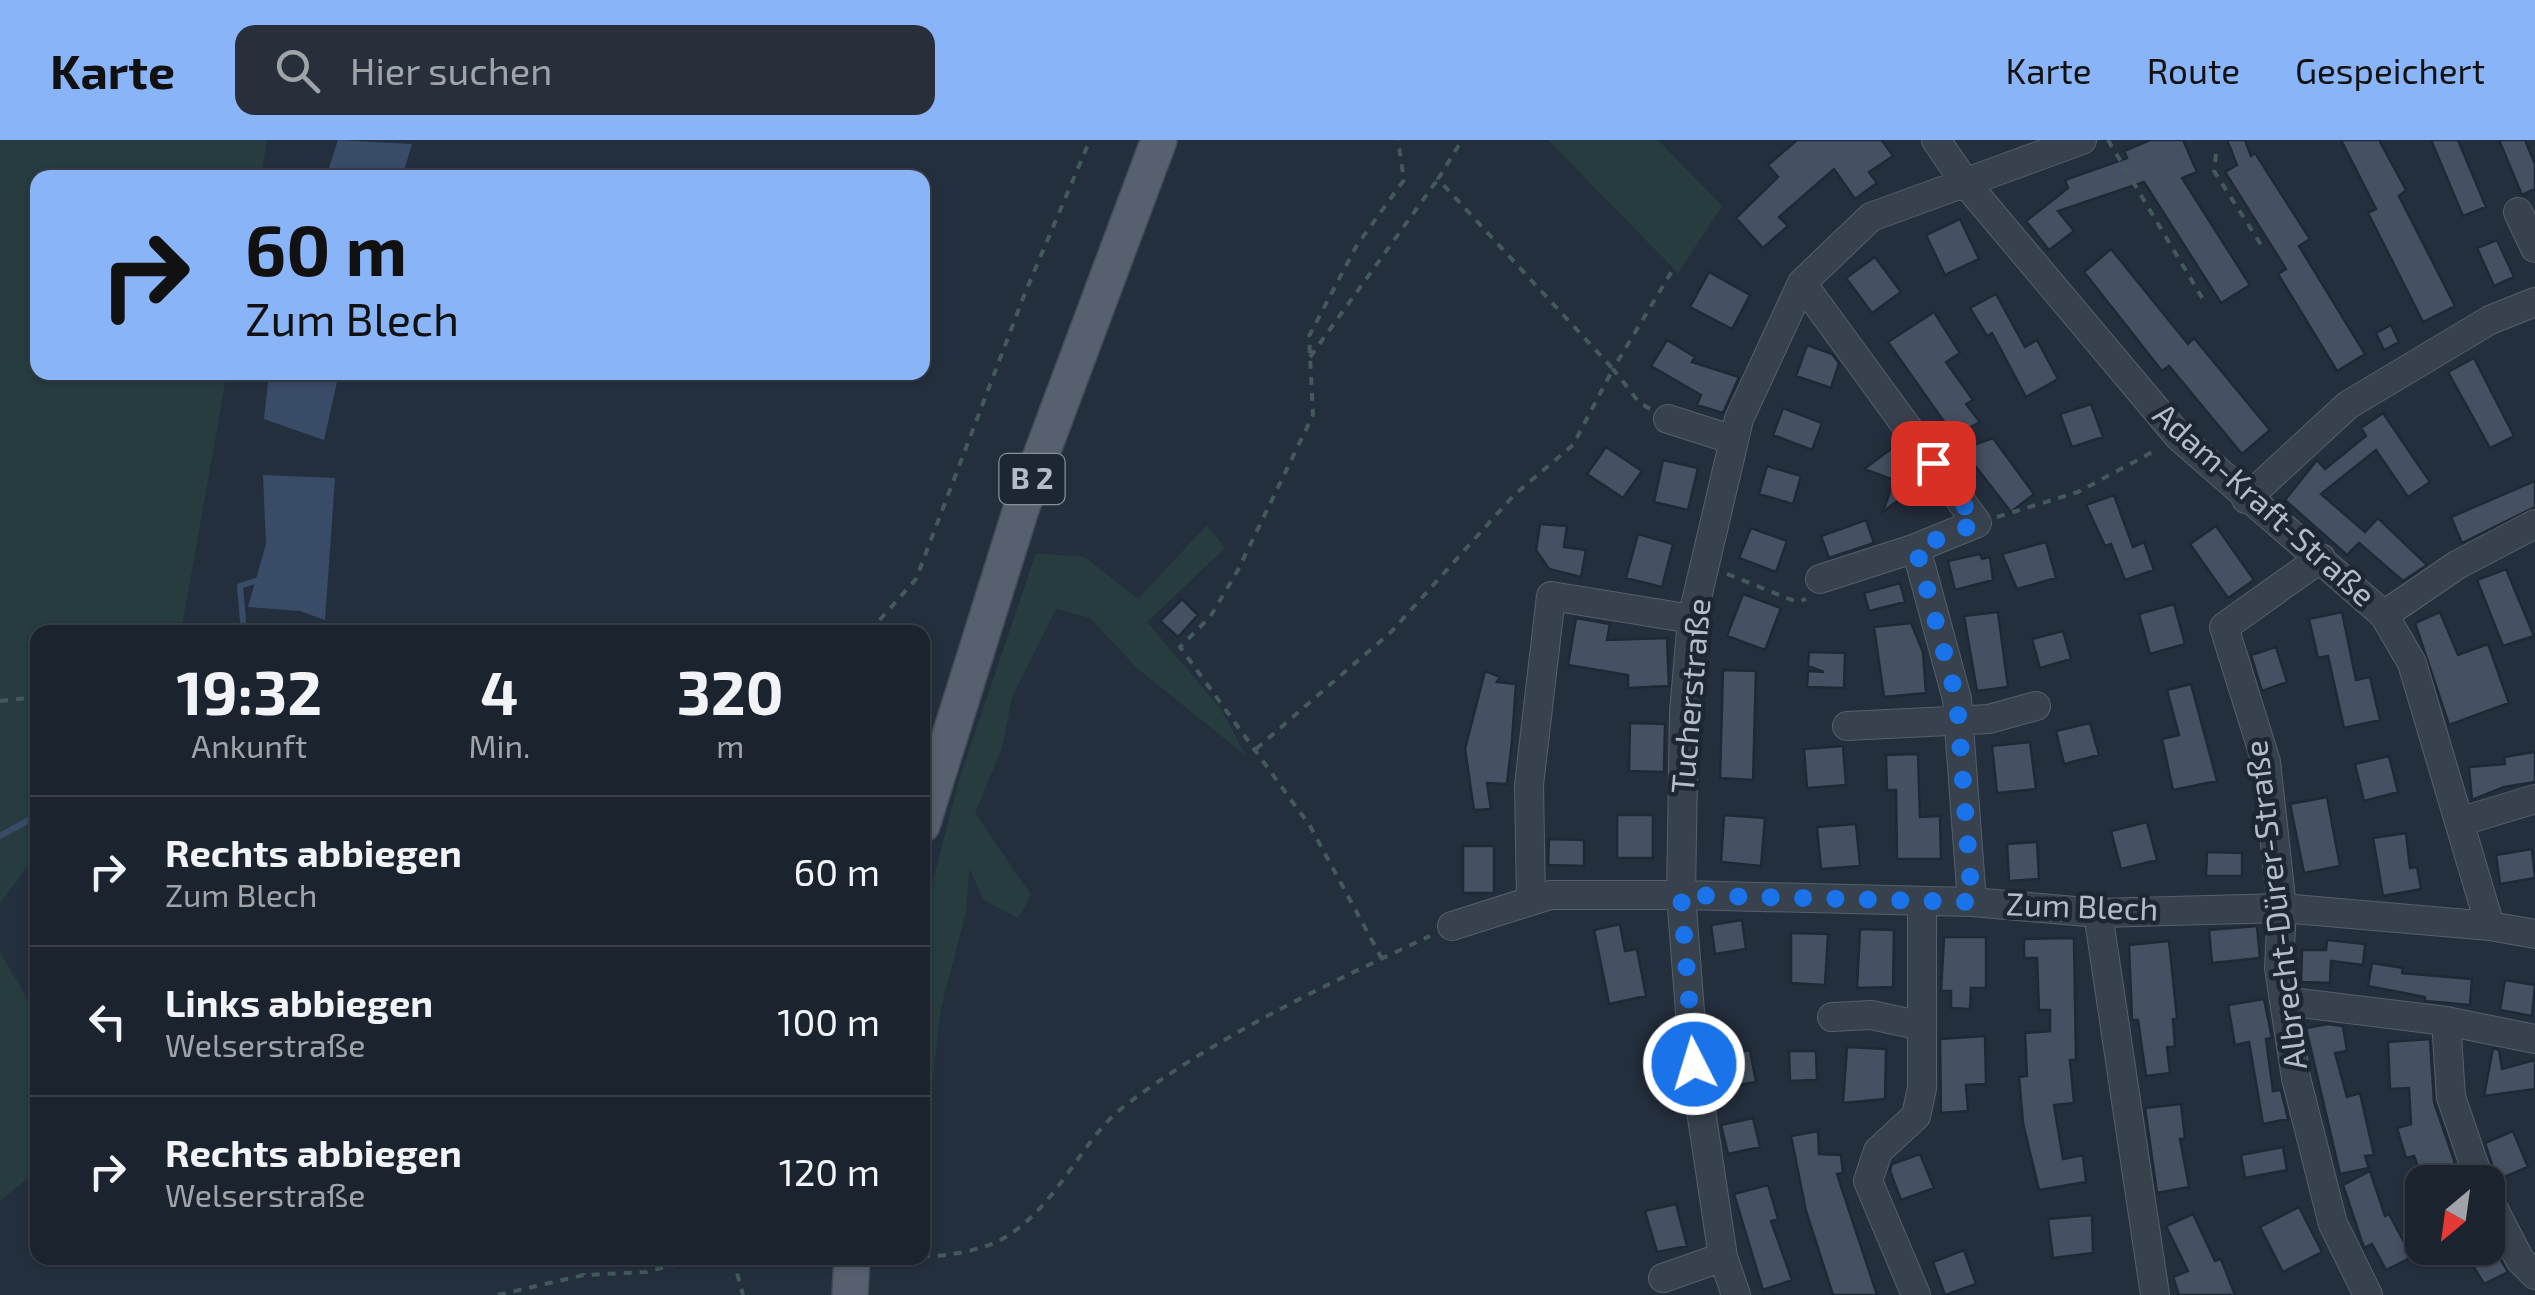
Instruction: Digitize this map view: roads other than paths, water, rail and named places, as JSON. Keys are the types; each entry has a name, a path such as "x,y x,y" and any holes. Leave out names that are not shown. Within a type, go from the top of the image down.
{"main road":[{"name":"B 2","path":"930,799 1021,509 1159,140"},
{"path":"850,1295 852,1265"}],"street":[{"name":"Adam-Kraft-Straße","path":"1936,140 1964,181 2180,438 2384,615 2412,663 2490,926"},
{"name":"Tucherstraße","path":"1736,1295 1724,1257 1694,1064 1681,895 1684,712 1692,618 1739,419 1802,283 1871,218 2082,140"},
{"path":"2518,212 2535,248"},
{"path":"1802,283 1977,523 1916,548 1820,579"},
{"path":"2246,498 2348,405 2490,320 2535,302"},
{"path":"1668,419 1734,440"},
{"path":"2384,615 2457,565 2535,524"},
{"path":"1916,548 1957,700 1972,902"},
{"name":"Albrecht-Dürer-Straße","path":"2321,558 2224,627 2266,762 2282,908 2279,968 2296,1078 2334,1224 2368,1295"},
{"path":"1531,901 1529,785 1552,596 1692,618"},
{"path":"1847,726 1990,719 2036,706"},
{"path":"2459,822 2535,799"},
{"name":"Zum Blech","path":"1452,926 1550,895 1681,895 1972,902 2098,913 2282,908 2490,926 2535,934"},
{"path":"1916,1295 1868,1181 1878,1151 1916,1116 1922,1088 1922,902"},
{"path":"2098,913 2156,1295"},
{"path":"2284,1002 2446,1021 2535,1038"},
{"path":"1832,1017 1870,1015 1922,1026"},
{"path":"2446,1021 2451,1096 2474,1165"},
{"path":"2505,1231 2520,1260 2535,1275"},
{"path":"1663,1278 1724,1257"}],"water":[{"path":"338,140 412,144 404,170 328,170"},
{"path":"268,380 337,380 324,440 264,419"},
{"path":"263,475 335,478 325,620 300,611 248,607 266,544"}],"waterway":[{"path":"243,625 240,586 255,581"},
{"path":"0,836 30,819"}]}
